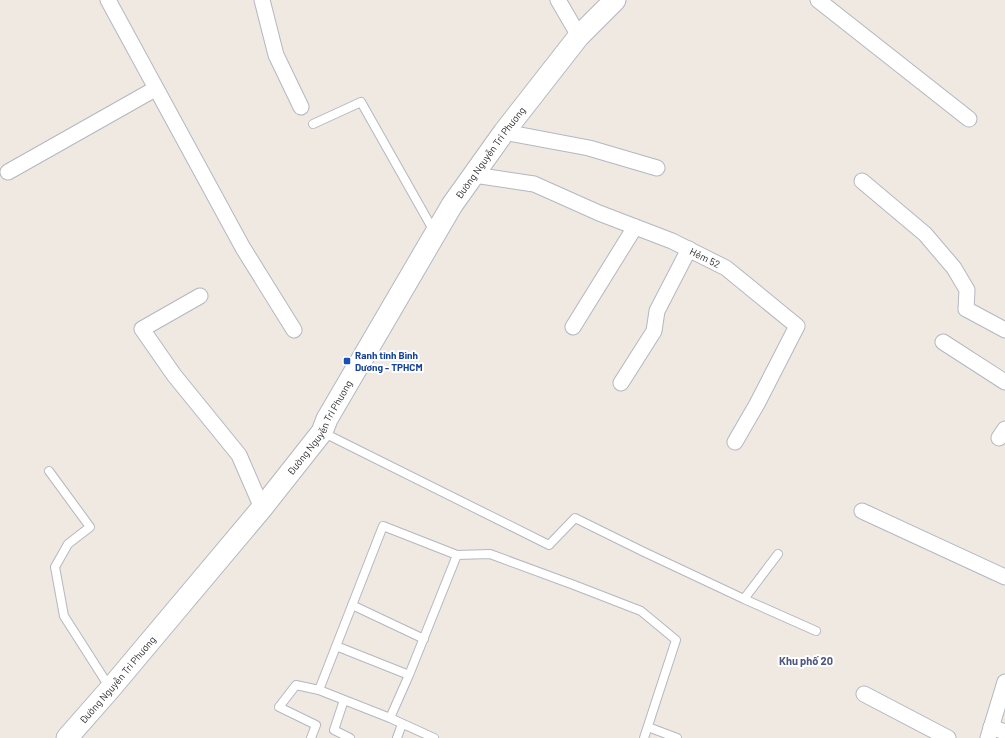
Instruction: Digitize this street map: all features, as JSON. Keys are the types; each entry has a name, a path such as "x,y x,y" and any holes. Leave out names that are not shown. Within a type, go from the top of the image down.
{"main road":[{"name":"Đường Nguyễn Tri Phương","path":"67,738 262,508 322,432 327,419 452,205 504,132 579,36 615,0"}],"street":[{"path":"108,0 155,89 243,248 294,330"},
{"path":"262,0 276,55 301,107"},
{"path":"558,0 579,36"},
{"path":"818,0 969,119"},
{"path":"8,172 155,89"},
{"path":"504,132 589,148 657,168"},
{"name":"Hẻm 52","path":"474,175 534,184 599,213 672,240 726,268 797,326 735,442"},
{"path":"862,181 925,234 954,268 967,290 966,309 1005,330"},
{"path":"573,327 635,227"},
{"path":"621,383 654,330 657,311 689,249"},
{"path":"200,296 142,328 174,375 239,455 262,508"},
{"path":"943,342 1005,382"},
{"path":"862,511 1005,577"},
{"path":"994,732 1005,682"},
{"path":"864,694 948,738"}],"lane":[{"path":"313,124 360,102 435,234"},
{"path":"322,432 550,545 575,518 744,599 816,631"},
{"path":"49,471 90,527 68,544 55,567 64,616 110,689"},
{"path":"319,690 383,526 457,555 490,554 641,611 676,640 644,738"},
{"path":"744,599 778,554"},
{"path":"390,718 424,639 457,555"},
{"path":"352,605 424,639"},
{"path":"336,646 409,675"},
{"path":"311,738 316,725 279,707 296,685 319,690 390,718 434,738"},
{"path":"344,700 334,730 350,738"},
{"path":"397,738 402,724"},
{"path":"648,727 677,738"}],"place":[{"name":"Ranh tỉnh Bình Dương - TPHCM","path":"347,361"}],"district":[{"name":"Khu phố 20","path":"806,661"}]}
